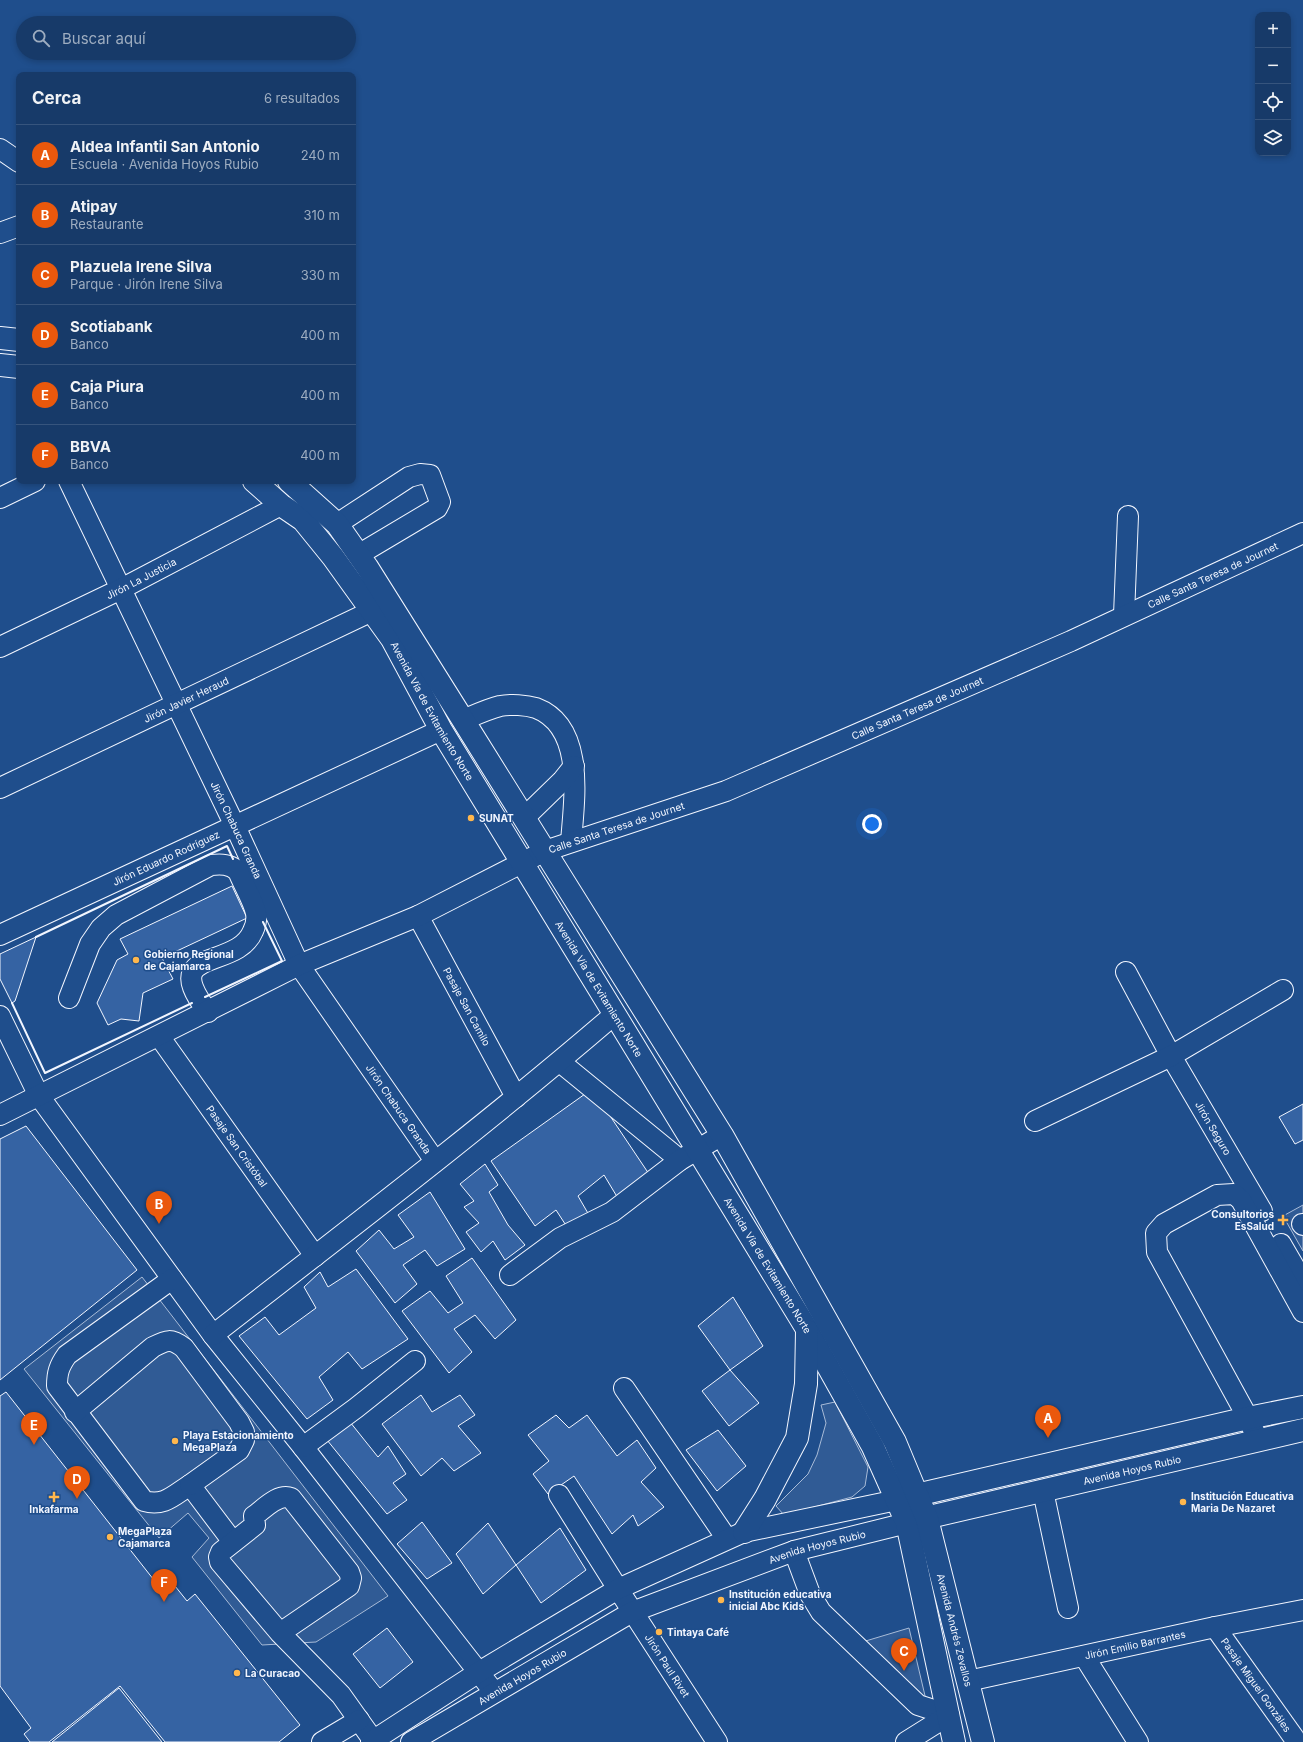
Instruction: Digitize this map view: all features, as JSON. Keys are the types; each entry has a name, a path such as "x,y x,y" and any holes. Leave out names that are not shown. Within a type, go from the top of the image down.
{"main road":[{"path":"0,338 16,340"},
{"path":"0,365 16,367"},
{"name":"Avenida Vía de Evitamiento Norte","path":"257,484 281,505 303,520 333,556 392,639 441,730 615,1014 688,1154 807,1329 874,1447 907,1498 917,1521"},
{"name":"Avenida Vía de Evitamiento Norte","path":"292,484 337,524 358,555 525,818 722,1135 895,1442 907,1498"},
{"path":"735,1536 766,1499 797,1438 806,1384 807,1329"},
{"path":"907,1498 1248,1418 1303,1407"},
{"name":"Avenida Hoyos Rubio","path":"917,1521 1303,1430"},
{"path":"917,1521 954,1742"},
{"name":"Avenida Andrés Zevallos","path":"917,1521 968,1681 983,1742"}],"street":[{"path":"0,149 16,160"},
{"path":"0,233 16,227"},
{"path":"337,524 409,477 420,474 430,475 440,502 437,508 358,555"},
{"path":"0,498 29,484"},
{"name":"Jirón Chabuca Granda","path":"70,484 235,826 299,965 435,1161"},
{"name":"Jirón La Justicia","path":"0,647 121,589 281,505"},
{"path":"1124,615 1128,516"},
{"name":"Calle Santa Teresa de Journet","path":"0,1115 208,1012 299,965 418,916 545,851 726,791 1071,641 1124,615 1303,533"},
{"name":"Jirón Javier Heraud","path":"0,788 372,611"},
{"path":"463,720 501,706 531,706 547,712 559,725 569,742 574,766 575,789 571,842"},
{"name":"Jirón Eduardo Rodríguez","path":"0,935 441,730"},
{"path":"525,818 562,781 574,766"},
{"path":"69,998 90,944 101,928 123,912 211,865 222,864 232,866 238,871 256,914 254,928 250,939 242,946 200,964 191,973 190,982 193,991 208,1012"},
{"name":"Pasaje San Camilo","path":"418,916 516,1097"},
{"name":"Jirón Seguro","path":"1126,972 1171,1056 1303,1282"},
{"path":"1035,1121 1171,1056 1283,990"},
{"path":"213,1335 560,1062 615,1014"},
{"path":"0,1016 39,1096 172,1279 213,1335 303,1447 494,1692"},
{"name":"Pasaje San Cristóbal","path":"159,1036 315,1256"},
{"path":"560,1062 688,1154"},
{"path":"510,1275 560,1238 612,1212 688,1154 722,1135"},
{"path":"1258,1440 1248,1418 1158,1252 1156,1233 1164,1224 1217,1195 1234,1194 1241,1200 1303,1312"},
{"path":"75,1412 152,1347 165,1341 176,1341 184,1348 239,1422 244,1432 244,1440 239,1450 164,1502 153,1504 144,1501 75,1412 57,1386 57,1374 60,1364 67,1355 172,1279"},
{"path":"303,1447 356,1408 415,1361"},
{"path":"624,1388 735,1536"},
{"path":"190,1485 233,1542"},
{"path":"1043,1491 1068,1608"},
{"path":"280,1633 349,1586 351,1578 349,1572 290,1498 286,1496 280,1497 254,1516 255,1525 221,1552 219,1557 220,1562 280,1633 342,1695 372,1741 479,1672 618,1590 735,1536 907,1498"},
{"name":"Jirón Paul Rivet","path":"559,1496 632,1612 717,1742"},
{"name":"Avenida Hoyos Rubio","path":"411,1742 632,1612 794,1551 917,1521"},
{"path":"794,1551 810,1594 821,1612 918,1705 949,1715"},
{"name":"Jirón Emilio Barrantes","path":"968,1681 1215,1627 1303,1610"},
{"name":"Pasaje Miguel Gonzáles","path":"1215,1627 1298,1742"},
{"path":"1084,1656 1138,1742"},
{"path":"906,1742 949,1715"},
{"path":"322,1742 359,1720"}],"shaded area":[{"path":"1303,1205 1303,1251 1283,1216"},
{"name":"Playa Estacionamiento MegaPlaza","path":"142,1277 388,1596 316,1642 262,1645 192,1557 209,1538 188,1513 159,1538 24,1369"},
{"path":"835,1402 868,1467 865,1486 852,1497 784,1515 776,1506 808,1474 817,1455 826,1423 821,1405"},
{"path":"909,1628 926,1700 859,1643"}],"building":[{"path":"232,886 247,918 162,958 173,979 143,993 139,1021 121,1019 108,1025 97,1003 117,960 128,954 120,939"},
{"path":"36,937 15,1001 12,1003 0,979 0,954"},
{"path":"592,1089 651,1177 619,1200 604,1175 578,1196 589,1215 569,1230 556,1210 535,1226 491,1161"},
{"path":"1303,1104 1303,1140 1295,1144 1279,1117"},
{"path":"26,1126 137,1270 0,1380 0,1139"},
{"path":"485,1164 498,1185 489,1192 508,1225 525,1245 505,1260 493,1241 481,1252 466,1232 479,1223 464,1207 474,1201 460,1184"},
{"path":"430,1192 465,1249 437,1266 425,1250 403,1265 417,1284 395,1303 356,1251 379,1230 394,1249 414,1237 398,1215"},
{"path":"472,1258 516,1320 495,1339 475,1315 454,1329 472,1352 449,1373 402,1311 430,1291 448,1313 463,1303 446,1276"},
{"path":"356,1269 408,1339 362,1369 348,1352 319,1377 333,1400 307,1419 239,1336 265,1317 279,1335 316,1308 304,1287 320,1272 328,1287"},
{"path":"733,1297 763,1346 730,1370 698,1326"},
{"path":"730,1370 759,1403 729,1426 702,1391"},
{"path":"6,1392 161,1589 171,1581 187,1601 195,1594 300,1725 279,1742 165,1742 120,1686 49,1742 30,1742 24,1734 31,1728 0,1686 0,1396"},
{"path":"421,1395 432,1412 460,1395 475,1415 458,1426 481,1453 454,1471 442,1458 421,1476 382,1424"},
{"path":"556,1415 569,1428 587,1415 617,1456 637,1440 656,1468 641,1482 664,1507 638,1526 633,1515 612,1534 574,1476 548,1494 533,1474 549,1461 528,1435"},
{"path":"350,1422 378,1457 388,1446 406,1474 393,1483 407,1500 387,1514 327,1440"},
{"path":"718,1430 746,1466 717,1491 686,1450"},
{"path":"422,1522 452,1563 427,1579 397,1544"},
{"path":"488,1523 516,1565 483,1594 456,1554"},
{"path":"560,1528 586,1570 541,1603 516,1565"},
{"path":"387,1628 413,1662 380,1688 353,1654"},
{"path":"119,1688 162,1742 52,1742"}],"wall":[{"path":"36,937 227,846 233,859"},
{"path":"205,997 282,961 263,922"},
{"path":"12,1003 45,1073 192,1003"}],"place":[{"name":"SUNAT","path":"471,818"},
{"name":"Gobierno Regional de Cajamarca","path":"136,960"},
{"name":"Consultorios EsSalud","path":"1283,1220"},
{"name":"Atipay","path":"159,1224"},
{"name":"Aldea Infantil San Antonio","path":"1048,1438"},
{"name":"Playa Estacionamiento MegaPlaza","path":"175,1441"},
{"name":"Caja Piura","path":"34,1445"},
{"name":"Inkafarma","path":"54,1497"},
{"name":"Scotiabank","path":"77,1499"},
{"name":"Institución Educativa Maria De Nazaret","path":"1183,1502"},
{"name":"MegaPlaza Cajamarca","path":"110,1537"},
{"name":"Institución educativa inicial Abc Kids","path":"721,1600"},
{"name":"BBVA","path":"164,1602"},
{"name":"Tintaya Café","path":"659,1632"},
{"name":"Plazuela Irene Silva","path":"904,1671"},
{"name":"La Curacao","path":"237,1673"}]}
